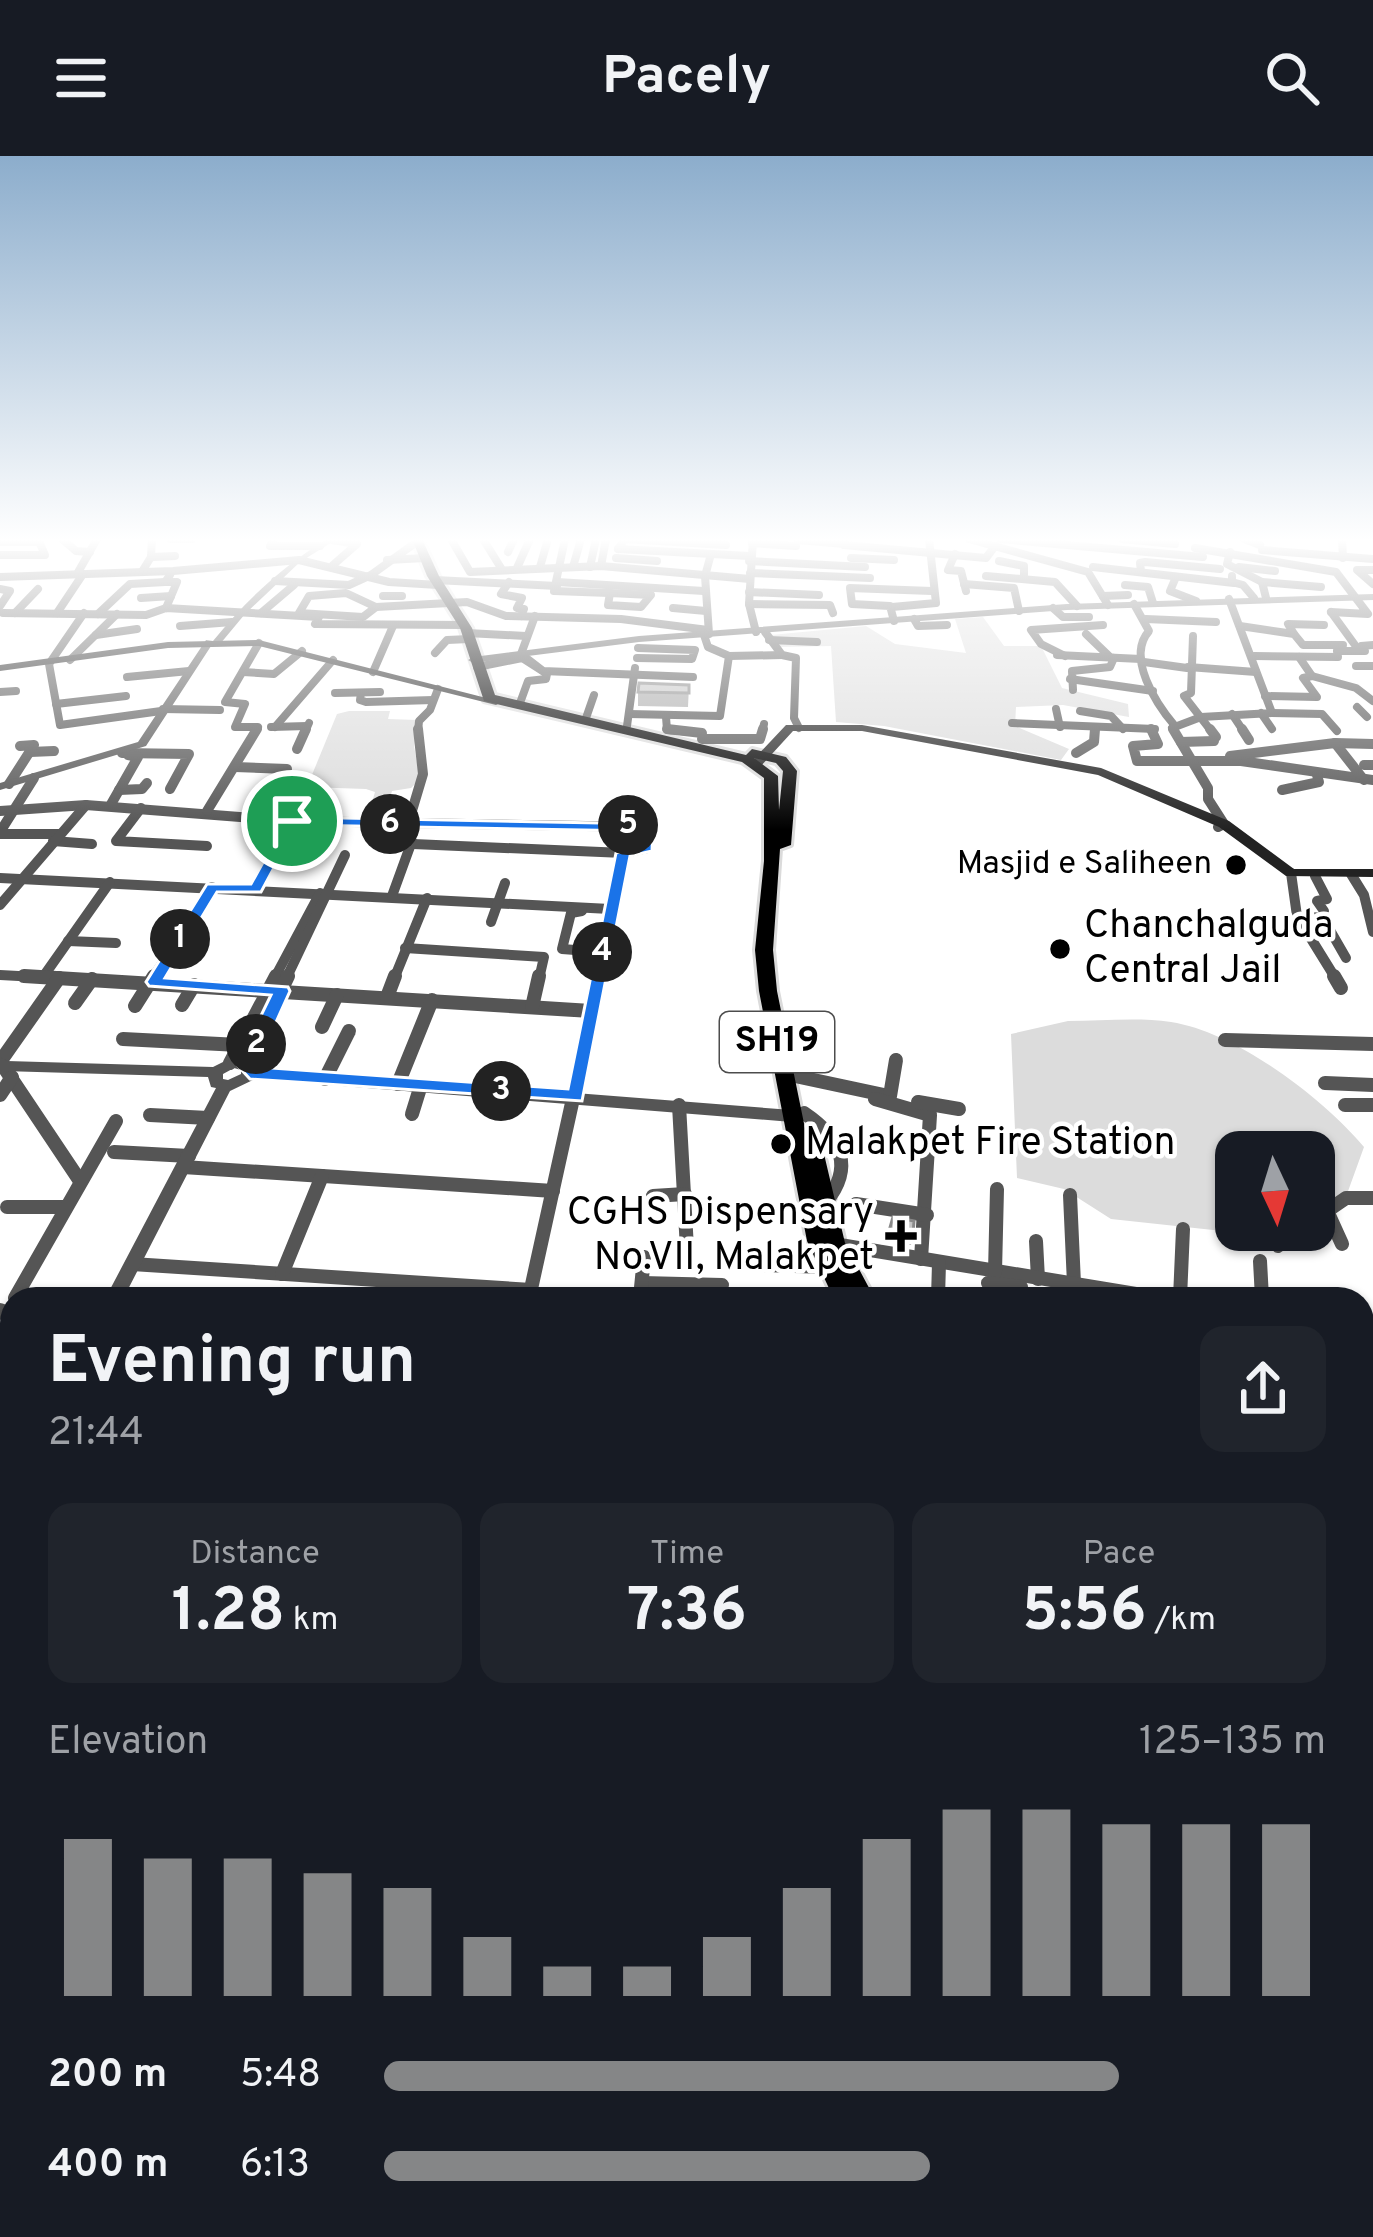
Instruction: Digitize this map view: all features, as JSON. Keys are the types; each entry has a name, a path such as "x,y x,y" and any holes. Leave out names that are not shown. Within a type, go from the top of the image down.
{"main road":[{"path":"468,636 492,698"},
{"path":"0,668 213,642 259,644 333,660 436,695 454,693 586,718 628,720 763,759"},
{"path":"492,698 763,759"},
{"path":"763,759 798,726 850,729 1098,776 1221,825 1290,875 1373,876"},
{"name":"SH19","path":"838,1287 827,1267 764,950 772,862 763,759 790,771 775,948 798,1114 834,1244 857,1287"}],"street":[{"path":"69,636 49,664 60,725 162,710 220,710"},
{"path":"70,660 95,636"},
{"path":"4,785 142,744 189,670 219,636"},
{"path":"242,672 274,674 307,636"},
{"path":"373,672 389,636"},
{"path":"435,653 456,636"},
{"path":"521,654 526,636"},
{"path":"614,642 617,636"},
{"path":"638,649 677,636"},
{"path":"707,636 708,647 729,656 796,658 798,726"},
{"path":"765,636 782,655"},
{"path":"772,636 817,642"},
{"path":"1042,636 1065,656"},
{"path":"1089,636 1113,658"},
{"path":"1146,636 1138,648 1161,712 1192,761 1221,825"},
{"path":"1180,742 1215,739 1184,696 1191,693 1188,667 1196,644 1193,636"},
{"path":"1245,636 1271,729"},
{"path":"1280,657 1275,648 1290,645 1292,636"},
{"path":"1295,636 1303,645 1366,652"},
{"path":"477,667 521,654 614,642 638,649 692,659 695,651 638,649"},
{"path":"259,644 225,702 245,704 235,727 309,722 297,749"},
{"path":"638,649 628,720 720,716 729,656"},
{"path":"1254,656 1340,657 1336,652 1366,652"},
{"path":"1356,666 1366,652"},
{"path":"521,654 543,670 679,687"},
{"path":"1044,654 1256,671"},
{"path":"1299,657 1312,676"},
{"path":"477,667 522,658 548,674 546,679 528,681 520,703"},
{"path":"1073,679 1086,658"},
{"path":"1104,682 1105,669 1113,658"},
{"path":"275,727 281,714 299,704 333,660"},
{"path":"1073,679 1105,669"},
{"path":"128,677 189,670"},
{"path":"634,681 692,676"},
{"path":"1242,687 1316,698 1303,678 1312,676 1356,688 1370,710"},
{"path":"1073,679 1117,683"},
{"path":"1104,682 1113,689 1154,691"},
{"path":"0,692 16,691"},
{"path":"335,693 380,692"},
{"path":"361,693 360,700 366,702 436,695"},
{"path":"392,896 413,844 411,824 423,774 417,747 419,721 436,695"},
{"path":"586,718 594,695"},
{"path":"56,704 126,697"},
{"path":"1053,729 1056,709"},
{"path":"1080,711 1111,716 1124,729"},
{"path":"1041,713 1053,729"},
{"path":"1232,714 1249,740"},
{"path":"1012,724 1150,729 1232,714 1322,714 1336,730"},
{"path":"666,717 667,730 702,738 760,739 764,724"},
{"path":"702,738 704,718"},
{"path":"207,811 258,727"},
{"path":"1088,758 1073,752 1094,742 1095,729"},
{"path":"1150,729 1157,745 1132,746 1139,761 1192,761 1373,736"},
{"path":"1335,743 1367,781"},
{"path":"4,785 25,749 55,751"},
{"path":"120,754 189,754 170,789"},
{"path":"110,806 138,756 120,754"},
{"path":"1118,755 1135,756"},
{"path":"1226,756 1367,781"},
{"path":"236,767 287,769 261,818"},
{"path":"1282,790 1319,782 1317,775"},
{"path":"0,833 34,778"},
{"path":"119,790 142,790 147,783"},
{"path":"0,811 19,806 86,805 292,821 648,827 647,848 624,853 413,844"},
{"path":"0,905 86,805"},
{"path":"141,808 116,841 207,846"},
{"path":"256,889 292,821"},
{"path":"320,854 338,821"},
{"path":"0,833 92,844"},
{"path":"600,952 624,853"},
{"path":"120,1287 345,855"},
{"path":"1290,875 1297,916 1341,988"},
{"path":"1353,877 1368,896 1372,929"},
{"path":"0,878 610,909"},
{"path":"1315,878 1327,898 1317,901 1324,911"},
{"path":"43,977 110,882"},
{"path":"491,922 505,883"},
{"path":"519,904 524,885"},
{"path":"136,1006 212,887"},
{"path":"387,997 427,898"},
{"path":"532,1287 576,1096 591,1011 600,952 605,912 572,912 562,949 600,952"},
{"path":"1297,916 1323,918 1346,958"},
{"path":"68,941 116,944"},
{"path":"405,948 544,957 532,1007"},
{"path":"0,975 591,1011"},
{"path":"0,1095 4,1067 59,978"},
{"path":"75,1003 92,979"},
{"path":"182,1005 194,985"},
{"path":"233,1072 239,1045 275,990"},
{"path":"322,1028 338,994"},
{"path":"398,1084 432,1000"},
{"path":"325,1079 349,1031"},
{"path":"123,1039 239,1045"},
{"path":"1225,1040 1373,1044"},
{"path":"882,1098 896,1060"},
{"path":"4,1067 233,1072 798,1114"},
{"path":"4,1067 80,1181"},
{"path":"795,1076 930,1114 921,1259"},
{"path":"1324,1083 1373,1084"},
{"path":"412,1114 421,1085"},
{"path":"882,1098 959,1109"},
{"path":"1345,1105 1373,1105"},
{"path":"679,1106 687,1249"},
{"path":"149,1115 208,1118"},
{"path":"21,1287 116,1121"},
{"path":"114,1152 322,1176 553,1191"},
{"path":"282,1274 322,1176"},
{"path":"990,1281 997,1189"},
{"path":"653,1196 685,1194"},
{"path":"1070,1195 1074,1284"},
{"path":"1335,1204 1346,1198 1373,1198"},
{"path":"856,1204 927,1215"},
{"path":"7,1207 65,1207"},
{"path":"1181,1287 1184,1229"},
{"path":"1335,1233 1342,1244"},
{"path":"1026,1285 1036,1241"},
{"path":"834,1244 940,1263 990,1281 1092,1287"},
{"path":"641,1287 644,1257"},
{"path":"1261,1261 1262,1287"},
{"path":"939,1287 940,1263"},
{"path":"132,1264 436,1287"},
{"path":"762,1265 827,1267"},
{"path":"695,1287 722,1285"}],"shaded area":[{"path":"772,636 882,636 895,644 966,653 961,636 997,636 1004,646 1041,646 1062,688 1128,704 1129,717 1063,705 1016,707 1015,726 1069,749 1061,760 884,726 836,722 831,646 780,647"},
{"path":"390,711 388,719 417,720 414,746 420,779 411,788 392,791 390,798 373,799 375,792 366,789 307,787 337,714"},
{"path":"1133,1019 1171,1022 1223,1039 1302,1089 1364,1147 1347,1194 1335,1198 1335,1131 1215,1131 1215,1230 1111,1219 1064,1189 1017,1178 1011,1034 1068,1021"}],"building":[{"path":"639,683 689,685 689,693 638,692"},
{"path":"893,1217 914,1221 913,1235 889,1231"}],"place":[{"name":"Masjid e Saliheen","path":"1236,865"},
{"name":"Chanchalguda Central Jail","path":"1060,949"},
{"name":"Malakpet Fire Station","path":"781,1144"},
{"name":"CGHS Dispensary No.VII, Malakpet","path":"901,1236"}],"route":[{"path":"292,821 648,827 647,848 624,853 576,1096 250,1073 246,1065 282,991 154,982 212,887 256,889 292,821"}]}
